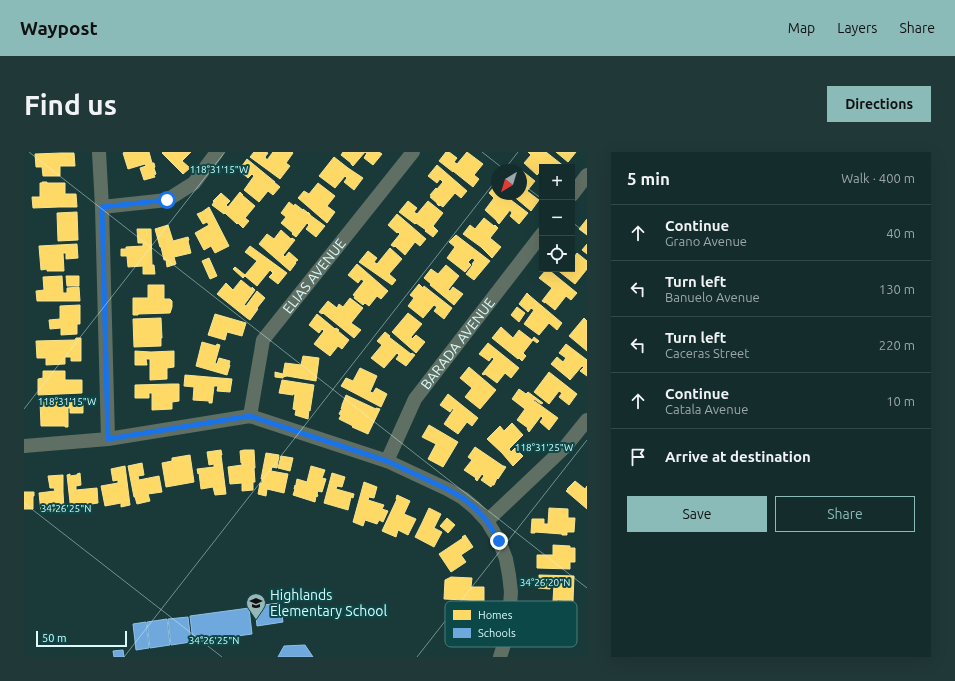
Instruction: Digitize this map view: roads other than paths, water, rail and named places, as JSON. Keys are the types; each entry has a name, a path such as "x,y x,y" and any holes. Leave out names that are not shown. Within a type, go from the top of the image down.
{"street":[{"path":"100,152 108,439"},
{"path":"102,207 167,200 194,183 217,152"},
{"name":"ELIAS AVENUE","path":"250,416 263,340 413,152"},
{"path":"575,191 587,175"},
{"name":"BARADA AVENUE","path":"387,461 415,399 540,236"},
{"path":"24,446 108,439 250,416 387,461 463,498 487,521 499,541 506,559 511,592 510,601"},
{"path":"487,521 566,446 587,420"},
{"path":"500,657 503,647"}],"place":[{"name":"Highlands Elementary School","path":"256,620"}]}
